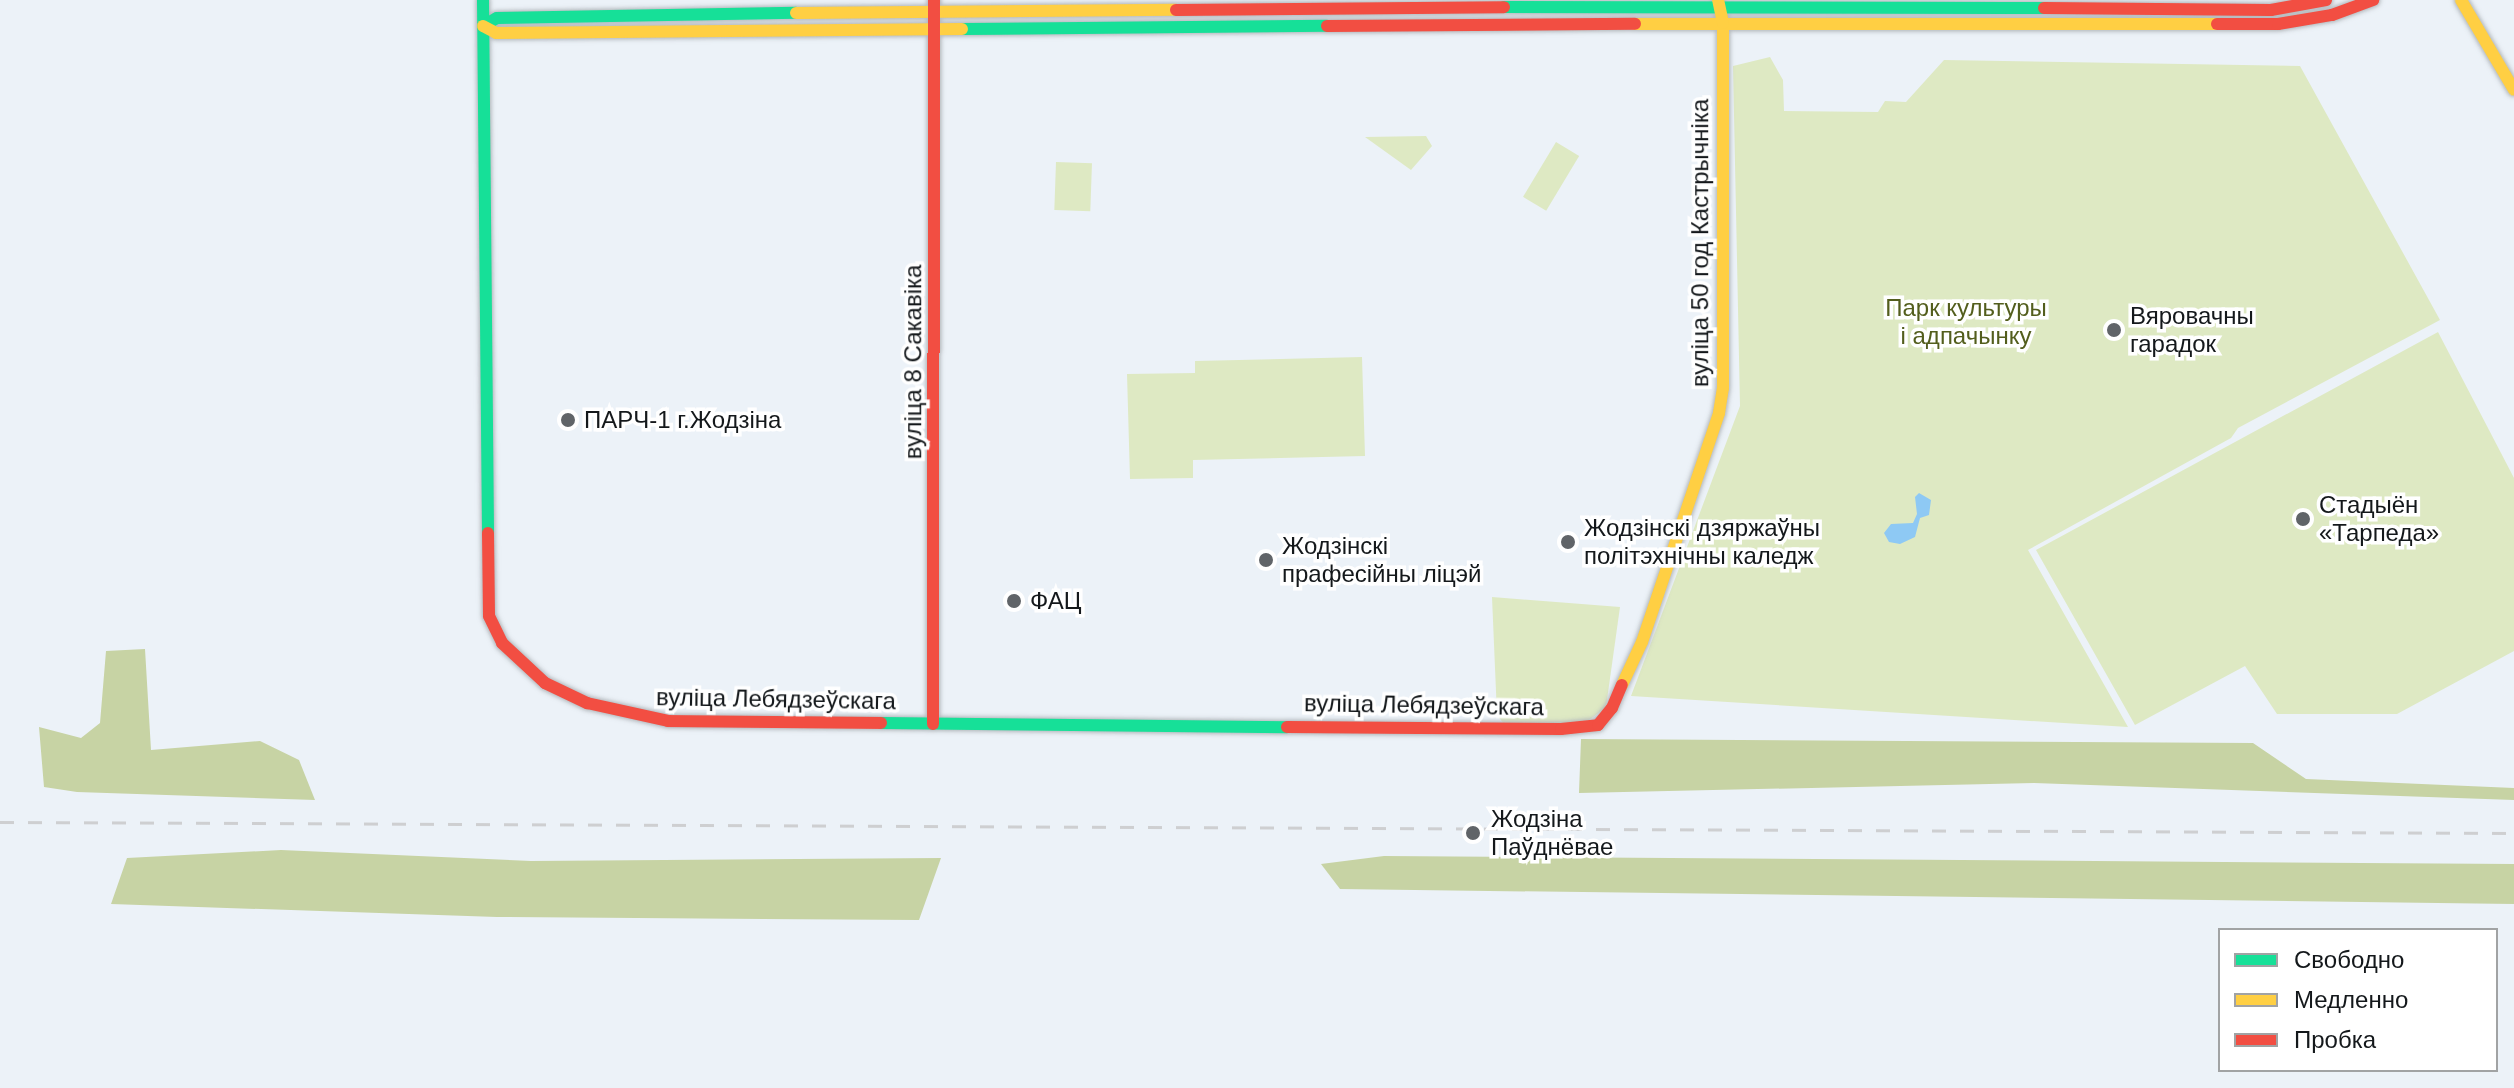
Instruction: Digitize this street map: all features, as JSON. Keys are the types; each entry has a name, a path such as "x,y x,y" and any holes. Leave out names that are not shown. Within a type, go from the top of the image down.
{"main road":[{"name":"вуліца Лебядзеўскага","path":"483,0 489,616 502,643 527,670 563,695 648,720 1588,727 1606,718 1642,642"},
{"path":"483,26 497,18 935,6 1171,11 1408,10 1732,2 2006,9 2271,10 2326,0"},
{"path":"483,26 496,33 1723,23 2278,24 2332,15 2373,0"},
{"path":"2461,0 2514,90"},
{"name":"вуліца 50 год Кастрычніка","path":"1642,642 1721,400 1723,23 1718,2"},
{"name":"вуліца 50 год Кастрычніка","path":"1723,23 1732,2"},
{"name":"вуліца 8 Сакавіка","path":"933,724 935,6"},
{"path":"2006,9 2008,25"},
{"path":"1408,10 1408,25"},
{"path":"1171,11 1171,26"},
{"path":"698,14 698,29"}],"green space":[{"name":"Парк культуры і адпачынку","path":"1770,57 1783,80 1784,111 1878,112 1885,101 1906,102 1944,60 2300,66 2440,320 2238,428 2231,438 2028,550 2128,727 1631,696 1740,406 1733,66"},
{"path":"1426,136 1432,146 1411,170 1365,137"},
{"path":"1556,142 1579,156 1546,211 1523,197"},
{"path":"1056,162 1092,163 1090,211 1054,210"},
{"name":"Стадыён «Тарпеда»","path":"2438,332 2514,478 2514,651 2397,714 2277,714 2245,666 2135,725 2036,550"},
{"path":"1362,357 1365,456 1193,460 1193,478 1130,479 1127,374 1195,373 1195,361"},
{"path":"1492,597 1620,607 1606,707 1584,724 1504,724 1497,715"},
{"path":"145,649 151,750 260,741 299,760 315,800 77,792 44,787 39,727 81,738 100,723 106,651"},
{"path":"1581,739 2253,743 2306,779 2514,788 2514,800 2034,783 1579,793"},
{"path":"281,850 531,861 941,858 919,920 497,917 111,904 127,858"},
{"path":"1384,856 2514,864 2514,904 1340,889 1321,864"}],"water":[{"path":"1919,493 1931,500 1929,515 1920,518 1915,537 1900,544 1889,542 1884,533 1891,524 1913,523 1917,514 1915,497"}],"railway":[{"path":"0,822 2514,833"}],"traffic: fast":[{"path":"483,0 488,533"},
{"path":"1504,7 2044,8"},
{"path":"483,26 497,18 796,13"},
{"path":"962,29 1327,26"},
{"path":"881,723 1287,727"}],"traffic: slow":[{"path":"1622,685 1642,642 1719,413 1723,388 1723,23 1718,0"},
{"path":"2461,0 2514,90"},
{"path":"796,13 1176,10"},
{"path":"1635,24 2217,24"},
{"path":"483,26 496,33 962,29"}],"traffic: jam":[{"path":"933,724 934,0"},
{"path":"2044,8 2271,10 2326,0"},
{"path":"2217,24 2278,24 2332,15 2373,0"},
{"path":"1176,10 1504,7"},
{"path":"1327,26 1635,24"},
{"path":"488,533 489,616 502,643 545,683 587,703 668,721 881,723"},
{"path":"1287,727 1561,729 1598,725 1612,708 1622,685"}],"place":[{"name":"Вяровачны гарадок","path":"2114,330"},
{"name":"ПАРЧ-1 г.Жодзіна","path":"568,420"},
{"name":"Стадыён «Тарпеда»","path":"2303,519"},
{"name":"Жодзінскі дзяржаўны політэхнічны каледж","path":"1568,542"},
{"name":"Жодзінскі прафесійны ліцэй","path":"1266,560"},
{"name":"ФАЦ","path":"1014,601"},
{"name":"Жодзіна Паўднёвае","path":"1473,833"}]}
